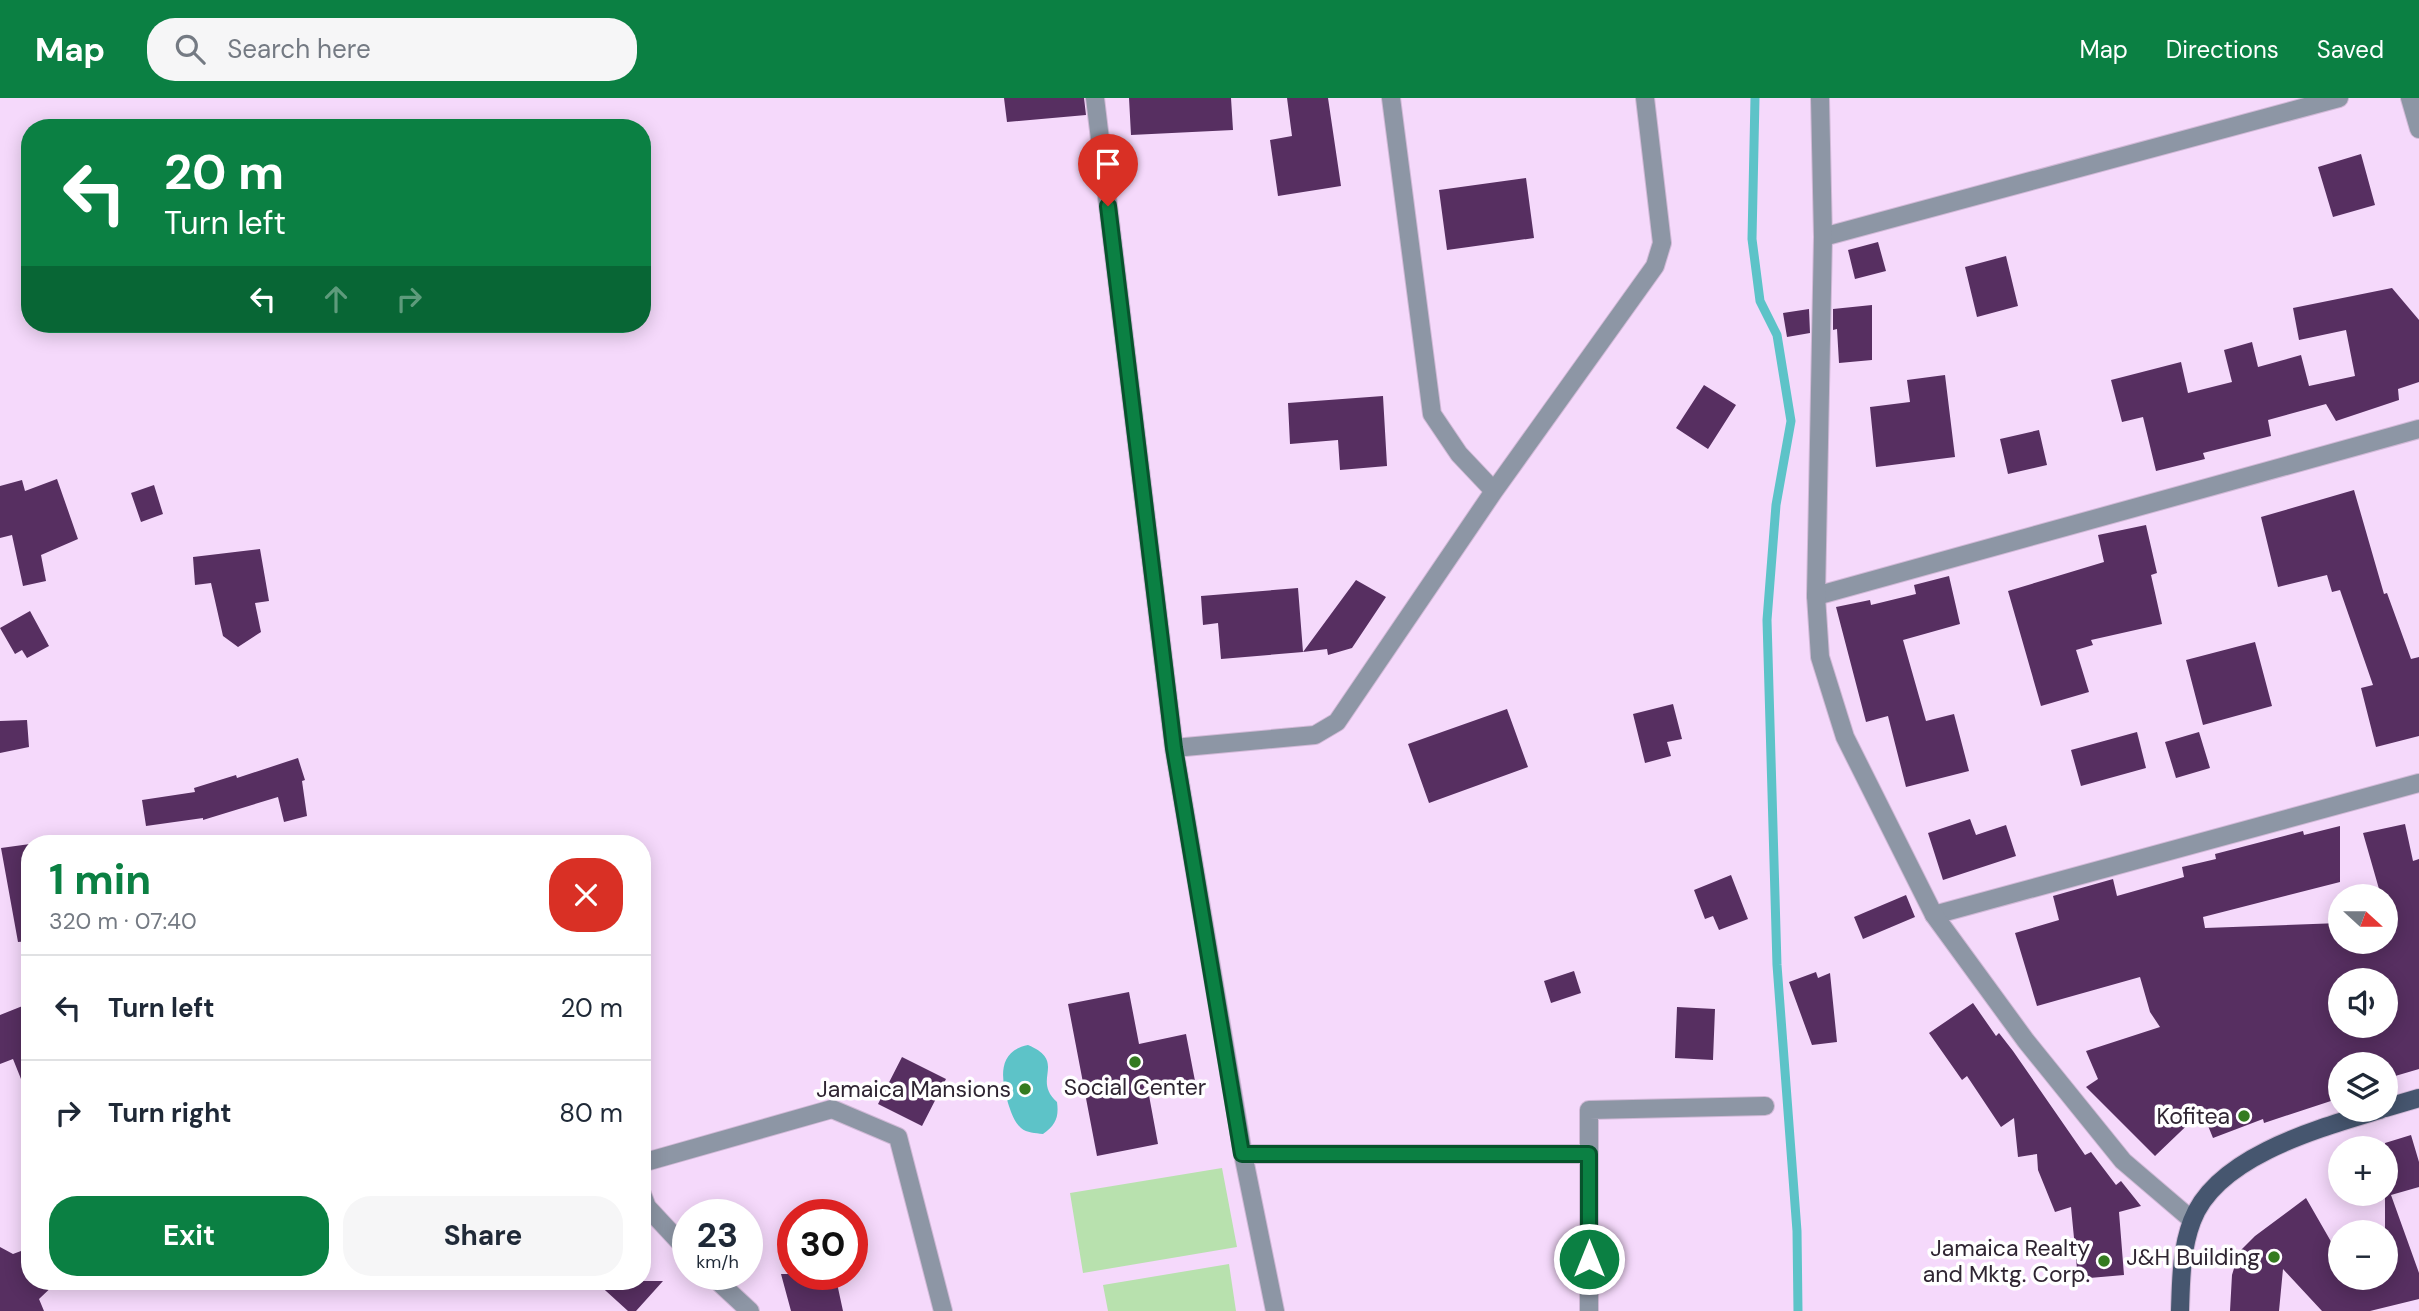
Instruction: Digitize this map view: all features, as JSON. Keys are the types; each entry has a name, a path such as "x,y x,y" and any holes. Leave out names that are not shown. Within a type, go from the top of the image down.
{"main road":[{"path":"2398,1104 2419,1098"},
{"path":"2179,1311 2185,1245 2192,1220 2210,1192 2249,1160 2296,1138 2344,1122"}],"street":[{"path":"1095,98 1174,748 1242,1154 1275,1311"},
{"path":"1391,98 1432,414 1459,454 1494,491"},
{"path":"1174,748 1315,735 1337,722 1494,491 1655,266 1662,243 1645,98"},
{"path":"1820,98 1823,237 1816,596 1820,657 1844,737 1934,915 2026,1041 2123,1161 2192,1220"},
{"path":"1823,237 2339,98"},
{"path":"2410,98 2419,129"},
{"path":"1816,596 2419,429"},
{"path":"1934,915 2419,783"},
{"path":"1590,1311 1589,1110 1765,1106"},
{"path":"651,1160 832,1109 898,1137 943,1311"},
{"path":"1242,1154 1589,1154"},
{"path":"651,1212 672,1234"},
{"path":"727,1290 750,1311"}],"shaded area":[{"name":"Jamaica Mansions","path":"1028,1045 1040,1051 1046,1058 1047,1086 1057,1102 1056,1120 1043,1134 1028,1132 1019,1126 1010,1110 1004,1085 1006,1060 1018,1048"},
{"path":"1222,1168 1237,1247 1083,1273 1070,1193"},
{"path":"1229,1264 1236,1311 1108,1311 1103,1285"}],"building":[{"path":"1004,98 1084,98 1086,115 1007,122"},
{"path":"1129,98 1231,98 1233,130 1131,135"},
{"path":"1287,98 1328,98 1341,186 1278,196 1270,140 1292,136"},
{"path":"2361,154 2375,205 2333,217 2318,167"},
{"path":"1526,178 1534,238 1447,250 1439,190"},
{"path":"1878,242 1886,271 1855,279 1848,250"},
{"path":"2006,256 2018,306 1977,317 1965,267"},
{"path":"2392,288 2419,320 2419,382 2398,389 2399,400 2336,421 2326,404 2268,420 2271,436 2203,453 2205,459 2156,471 2143,417 2122,422 2111,380 2181,362 2188,393 2232,382 2224,350 2252,342 2258,367 2301,355 2309,386 2355,376 2346,330 2299,340 2293,308"},
{"path":"1872,305 1872,360 1839,363 1837,329 1833,330 1833,309"},
{"path":"1809,309 1810,333 1787,337 1783,313"},
{"path":"1945,375 1955,457 1876,467 1870,407 1910,402 1907,380"},
{"path":"1704,385 1736,405 1708,449 1676,428"},
{"path":"1383,396 1387,466 1340,470 1338,440 1290,444 1288,403"},
{"path":"2039,430 2047,465 2008,474 2000,439"},
{"path":"57,479 78,539 41,555 46,581 23,586 12,535 0,538 0,486 22,480 25,491"},
{"path":"154,485 163,514 141,522 131,493"},
{"path":"2354,490 2384,594 2387,593 2411,659 2419,657 2419,736 2376,747 2361,688 2373,685 2340,590 2332,592 2327,575 2278,587 2261,517"},
{"path":"2146,525 2157,573 2151,575 2162,624 2091,640 2093,645 2076,650 2089,692 2041,706 2008,591 2104,562 2098,535"},
{"path":"260,549 269,601 255,603 261,632 238,647 223,636 211,583 195,585 193,557"},
{"path":"1949,576 1960,624 1903,640 1926,721 1954,714 1969,771 1906,787 1888,716 1866,722 1836,607 1870,600 1871,605 1916,594 1914,585"},
{"path":"1356,580 1386,597 1352,648 1328,655 1327,649 1303,652"},
{"path":"1298,588 1303,652 1221,659 1218,623 1203,625 1201,596"},
{"path":"30,611 49,646 27,658 22,650 15,654 0,628"},
{"path":"2255,642 2272,706 2203,725 2186,660"},
{"path":"1673,704 1682,739 1667,742 1671,756 1645,763 1633,714"},
{"path":"1507,709 1528,767 1429,803 1408,744"},
{"path":"27,720 29,747 0,753 0,721"},
{"path":"2137,732 2146,768 2081,786 2071,750"},
{"path":"2199,732 2210,768 2176,778 2165,742"},
{"path":"298,758 305,780 302,781 307,816 284,822 278,797 203,820 146,826 142,800 195,792 194,788 236,775 237,778"},
{"path":"1970,819 1976,835 2006,825 2016,856 1943,880 1928,833"},
{"path":"2405,824 2413,861 2419,859 2419,1069 2398,1075 2398,1052 2328,1052 2328,1102 2264,1123 2263,1119 2213,1138 2202,1111 2155,1156 2086,1087 2098,1079 2086,1051 2160,1027 2150,1012 2140,977 2037,1006 2015,933 2059,920 2053,896 2113,879 2117,896 2184,877 2182,867 2216,859 2215,854 2303,831 2304,835 2340,826 2340,882 2203,917 2205,928 2328,923 2328,954 2398,954 2398,884 2378,884 2363,833"},
{"path":"21,845 21,942 18,942 1,848"},
{"path":"1731,875 1748,919 1719,930 1713,916 1705,919 1694,890"},
{"path":"1906,895 1915,917 1863,939 1854,917"},
{"path":"1574,971 1581,993 1551,1003 1544,981"},
{"path":"1816,972 1818,978 1830,973 1837,1042 1812,1045 1789,982"},
{"name":"Social Center","path":"1129,992 1139,1044 1186,1034 1195,1081 1148,1090 1158,1144 1097,1156 1068,1004"},
{"path":"1973,1003 1996,1036 1999,1033 2013,1051 2085,1155 2091,1152 2116,1185 2121,1181 2141,1206 2119,1212 2124,1275 2078,1279 2071,1207 2055,1212 2038,1170 2037,1154 2018,1157 2014,1118 2001,1127 1967,1076 1962,1080 1929,1033"},
{"path":"21,1007 21,1079 13,1059 0,1064 0,1015"},
{"path":"1677,1007 1715,1009 1713,1060 1675,1058"},
{"path":"902,1057 946,1079 922,1126 878,1104"},
{"path":"2411,1135 2419,1162 2419,1187 2398,1193 2398,1139"},
{"path":"2306,1198 2328,1236 2328,1290 2398,1290 2398,1220 2385,1220 2385,1206 2395,1206 2419,1273 2419,1299 2370,1311 2322,1311 2283,1269 2279,1311 2230,1311 2232,1275 2239,1252 2255,1236"},
{"path":"0,1247 13,1254 21,1251 21,1290 48,1290 39,1299 44,1311 0,1311"},
{"path":"651,1281 663,1281 636,1311 628,1311 605,1290 651,1290"},
{"path":"785,1290 838,1290 843,1311 791,1311"}],"waterway":[{"path":"1755,98 1752,239 1760,301 1777,335 1791,421 1776,505 1767,620 1777,965 1797,1231 1798,1311"}],"place":[{"name":"Social Center","path":"1135,1062"},
{"name":"Jamaica Mansions","path":"1025,1089"},
{"name":"Kofitea","path":"2244,1116"},
{"name":"J&H Building","path":"2274,1257"},
{"name":"Jamaica Realty and Mktg. Corp.","path":"2104,1261"}],"route":[{"path":"1108,206 1174,748 1242,1154 1589,1154 1589,1259"}]}
